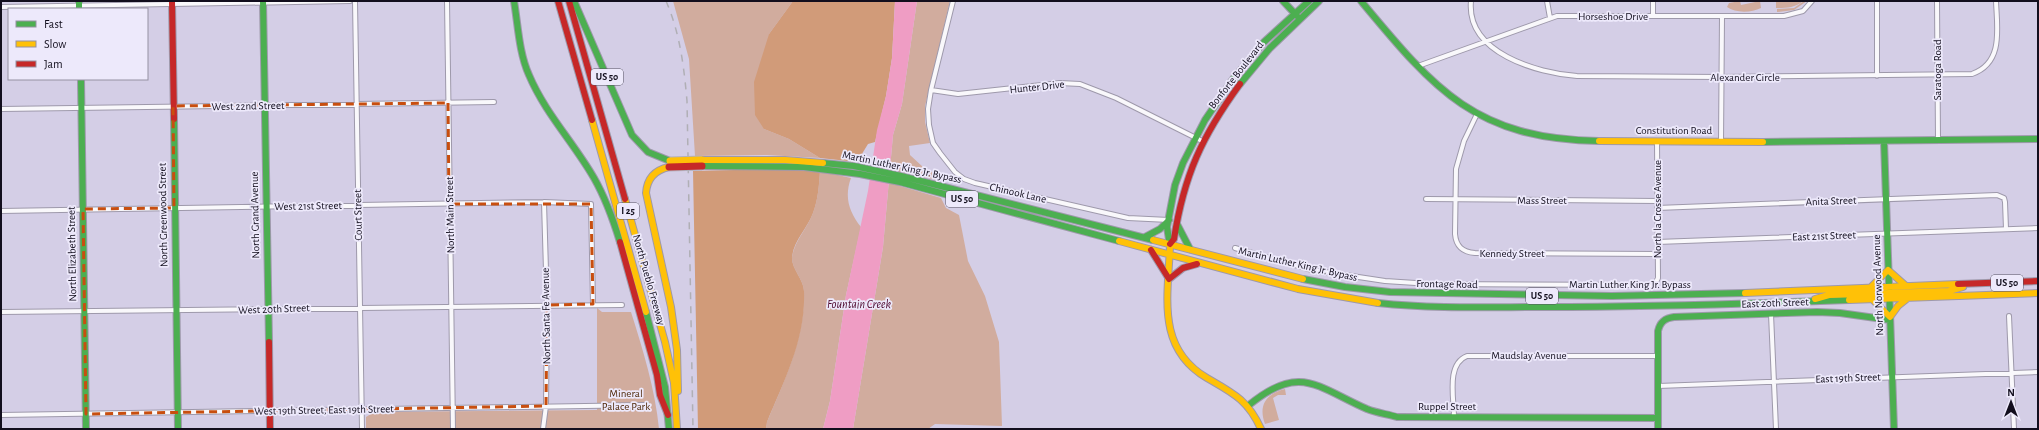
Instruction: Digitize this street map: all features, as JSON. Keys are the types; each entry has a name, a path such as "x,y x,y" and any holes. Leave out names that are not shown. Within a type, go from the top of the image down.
{"main road":[{"path":"514,1 523,56 528,74 538,95 593,177 611,211 651,354 660,395 668,415"},
{"name":"North Pueblo Freeway","path":"558,1 651,326 662,372 669,429"},
{"name":"North Pueblo Freeway","path":"569,1 665,342 674,384 677,426"},
{"name":"Martin Luther King Jr. Bypass","path":"574,1 632,135 647,152 669,164 702,163 762,166 820,165 901,179 1145,237 1325,283 1365,290 1413,294 1604,296 1700,295 1870,288 1908,298 2038,293"},
{"path":"1284,1 1297,16"},
{"name":"Bonforte Boulevard","path":"1170,244 1174,239 1184,190 1202,141 1234,92 1309,1"},
{"name":"Bonforte Boulevard","path":"1249,405 1191,367 1176,348 1171,327 1169,279 1170,244 1166,237 1173,194 1180,169 1194,137 1228,86 1265,42 1297,16 1319,1"},
{"name":"Constitution Road","path":"1361,1 1418,66 1447,95 1478,114 1510,128 1543,137 1571,140 1721,142 2038,139"},
{"name":"North Greenwood Street","path":"172,2 175,311 178,429"},
{"name":"North Grand Avenue","path":"263,2 266,106 266,207 270,429"},
{"name":"North Elizabeth Street","path":"81,80 86,429"},
{"name":"North Norwood Avenue","path":"1884,141 1894,429"},
{"path":"669,164 652,175 647,183 646,193 674,332 678,364 677,426"},
{"name":"Martin Luther King Jr. Bypass","path":"901,179 1151,250 1298,289 1388,304 1475,307 1613,307 1873,300 1906,286 2038,282"},
{"path":"1145,237 1160,229 1169,220"},
{"path":"1177,224 1190,249"},
{"path":"1151,250 1169,279 1183,268 1199,263"},
{"path":"1870,288 1888,270 1906,286"},
{"path":"1799,302 1829,295 1949,291 1976,284"},
{"path":"1873,300 1890,318 1900,304 1908,298"},
{"name":"East 20th Street","path":"1658,356 1658,327 1662,321 1674,317 1830,312 1890,318"},
{"path":"1658,356 1658,429"},
{"name":"Ruppel Street","path":"1249,405 1262,393 1274,387 1285,384 1307,383 1323,386 1376,412 1397,417 1658,418"},
{"path":"1249,405 1258,419 1261,429"}],"street":[{"path":"1,7 172,2 350,1"},
{"name":"Court Street","path":"355,1 362,429"},
{"name":"North Main Street","path":"447,1 453,429"},
{"name":"Chinook Lane","path":"953,1 928,109 933,143 955,172 964,179 982,185 1128,218 1169,220"},
{"name":"Alexander Circle","path":"1471,1 1473,23 1485,42 1521,63 1562,75 1721,77 1937,76 1972,74 1985,68 1992,59 1997,46 1996,1"},
{"path":"1547,1 1550,18"},
{"path":"1653,1 1653,16"},
{"name":"Horseshoe Drive","path":"1418,66 1428,64 1550,18 1565,15 1791,15 1803,11 1812,1"},
{"path":"1877,1 1877,76"},
{"name":"Saratoga Road","path":"1937,1 1938,140"},
{"path":"1721,142 1722,16"},
{"name":"Hunter Drive","path":"932,90 958,94 1060,83 1080,84 1116,98 1202,141"},
{"name":"West 22nd Street","path":"1,109 494,102"},
{"name":"Kennedy Street","path":"1478,114 1460,155 1455,177 1455,238 1461,249 1469,252 1657,254"},
{"name":"North la Crosse Avenue","path":"1657,141 1658,278"},
{"name":"Anita Street","path":"1657,208 1997,195 2004,198 2006,229"},
{"name":"Mass Street","path":"1426,199 1657,201"},
{"path":"544,202 591,204 593,304"},
{"name":"West 21st Street","path":"1,211 544,202"},
{"name":"North Santa Fe Avenue","path":"543,429 546,408 547,305 544,202"},
{"name":"East 21st Street","path":"1657,242 2038,228"},
{"name":"Frontage Road","path":"1235,248 1334,274 1405,283 1642,286 1654,284 1658,278"},
{"path":"547,305 622,305"},
{"name":"West 20th Street","path":"1,312 175,311 268,308 547,305"},
{"path":"1771,314 1776,429"},
{"path":"2010,316 2014,429"},
{"name":"Maudslay Avenue","path":"1454,417 1455,367 1462,358 1467,356 1658,356"},
{"name":"East 19th Street","path":"1658,386 2038,372"},
{"name":"West 19th Street; East 19th Street","path":"1,415 546,408 647,405"}],"highlighted area":[{"path":"448,103 449,204 591,204 593,304 547,305 546,406 86,414 83,209 174,208 173,106"}],"green space":[{"path":"673,1 793,1 769,34 764,129 789,139 820,158 767,155 695,156 689,59"},
{"path":"917,1 950,1 925,106 925,122 930,143 909,146 910,155 923,167 937,175 937,180 901,172 900,186 941,198 946,208 959,215 968,261 985,296 999,342 1002,426 935,424 928,429 853,429 883,247 893,135 902,104"},
{"path":"1740,1 1741,5 1760,1 1761,8 1743,12 1727,7 1729,3"},
{"path":"1776,1 1803,1 1787,8 1776,8"},
{"path":"1804,1 1807,1 1794,10 1777,12 1777,9 1794,8"},
{"path":"820,171 851,178 848,192 849,204 853,216 861,227 846,295 830,401 823,429 766,429 767,422 793,358 801,325 804,291 802,283 793,265 792,257 796,245 815,208"},
{"name":"Mineral Palace Park","path":"597,308 602,312 631,312 652,384 659,429 366,429 366,417 374,412 597,410"},
{"path":"1285,389 1286,395 1278,395 1273,398 1279,420 1265,424 1262,411 1265,401 1268,397 1278,391"}],"shaded area":[{"path":"793,1 895,1 892,58 886,96 875,142 868,144 857,162 820,158 789,139 764,129 755,115 754,82 769,34"},
{"path":"770,169 820,171 815,208 795,245 792,257 793,265 802,283 804,291 802,325 798,342 787,374 767,422 766,429 698,429 693,171"}],"water":[{"name":"Fountain Creek","path":"895,1 917,1 902,104 893,135 883,247 853,429 823,429 830,401 846,295 868,191 877,130 886,96 892,58"}],"railway":[{"path":"666,1 678,38 683,63 687,101 693,429"}],"traffic: fast":[{"path":"79,1 79,8"},
{"path":"263,1 269,342"},
{"path":"514,1 523,58 529,75 551,115 586,165 598,186 609,209 620,242"},
{"path":"574,1 632,135 648,152 670,161"},
{"path":"1283,1 1297,16"},
{"path":"1170,246 1167,227 1175,185 1183,163 1205,120 1233,79 1264,42 1309,1"},
{"path":"1240,84 1270,48 1319,1"},
{"path":"1361,1 1412,60 1436,84 1461,104 1489,119 1520,131 1556,138 1599,141"},
{"path":"81,80 86,429"},
{"path":"174,119 178,429"},
{"path":"1763,142 2038,139"},
{"path":"1884,141 1894,429"},
{"path":"823,163 854,166 901,176 1153,240"},
{"path":"702,166 804,167 860,174 900,182 1119,241"},
{"path":"1145,237 1160,229 1169,220"},
{"path":"1177,224 1190,249"},
{"path":"1303,279 1345,287 1390,292 1612,296 1745,293"},
{"path":"1378,303 1440,307 1582,307 1849,300"},
{"path":"646,312 665,387 669,429"},
{"path":"1658,429 1658,331 1660,325 1668,318 1817,312 1840,313 1890,320"},
{"path":"1249,405 1267,392 1282,385 1296,382 1308,383 1321,387 1374,412 1397,417 1658,418"}],"traffic: slow":[{"path":"592,120 646,312"},
{"path":"1599,141 1763,142"},
{"path":"702,160 785,160 823,163"},
{"path":"670,161 702,160"},
{"path":"669,167 660,170 650,179 646,193 671,307 677,350 678,391"},
{"path":"625,199 665,342 674,383 677,429"},
{"path":"1153,240 1303,279"},
{"path":"1119,241 1298,289 1378,303"},
{"path":"1170,246 1167,302 1172,336 1179,352 1191,366 1239,398 1251,411 1261,429"},
{"path":"1870,288 1888,270 1906,286"},
{"path":"1745,293 1958,284"},
{"path":"1815,299 1829,295 1949,291 1963,287"},
{"path":"1849,300 2038,293"},
{"path":"1873,300 1890,317 1898,306 1908,298"}],"traffic: jam":[{"path":"172,1 174,119"},
{"path":"558,1 592,120"},
{"path":"569,1 625,199"},
{"path":"1170,244 1174,239 1183,195 1196,157 1215,121 1240,84"},
{"path":"669,167 702,166"},
{"path":"620,242 657,375 660,395 668,415"},
{"path":"1151,250 1169,279 1183,268 1197,264"},
{"path":"1958,284 2038,281"},
{"path":"269,342 270,429"}]}
